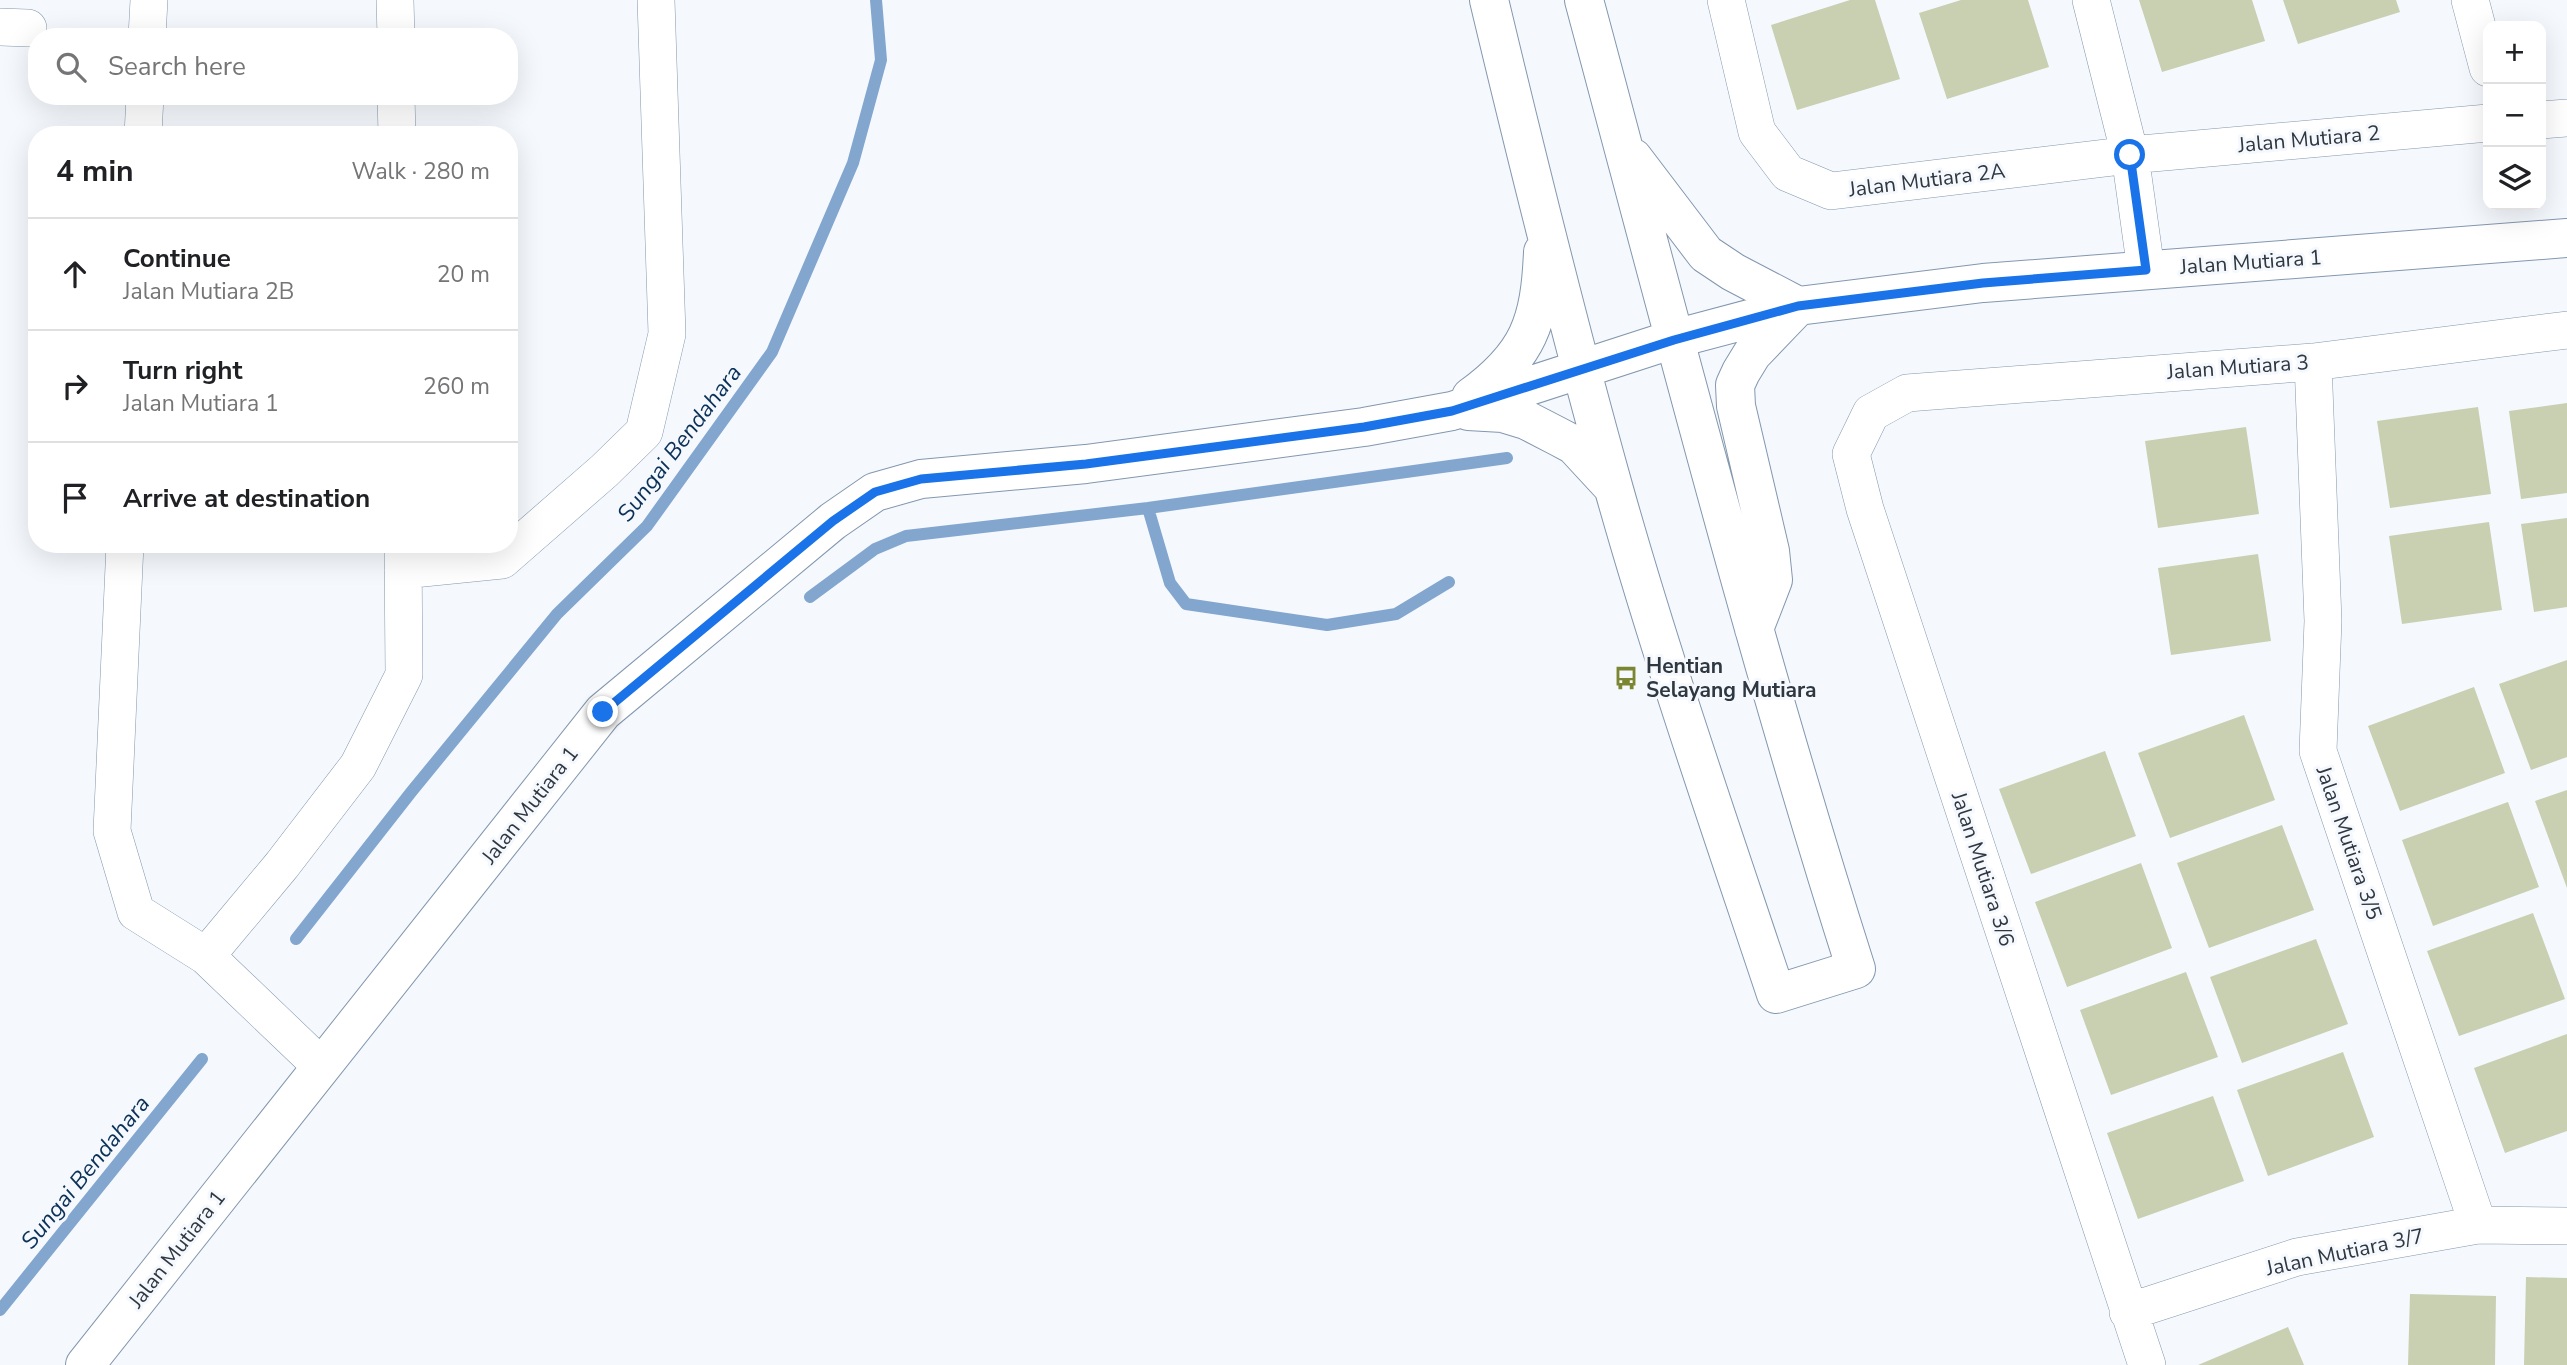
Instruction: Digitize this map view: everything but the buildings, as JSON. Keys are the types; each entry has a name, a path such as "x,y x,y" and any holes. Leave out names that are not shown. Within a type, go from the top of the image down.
{"street":[{"path":"147,28 149,0"},
{"path":"395,0 396,28"},
{"path":"518,546 604,471 643,432 667,334 656,0"},
{"path":"1489,0 1544,229 1613,488 1776,994 1856,969 1805,808 1754,629 1584,0"},
{"name":"Jalan Mutiara 2A","path":"1726,0 1758,132 1788,173 1831,191 2130,155"},
{"path":"2091,0 2130,155 2146,270"},
{"path":"2470,0 2483,49"},
{"path":"143,126 145,105"},
{"path":"397,105 397,126"},
{"path":"2546,120 2567,118"},
{"name":"Jalan Mutiara 2","path":"2130,155 2483,123"},
{"path":"1623,146 1706,254 1732,272 1798,306 1752,354 1735,385 1735,406 1770,551 1773,580 1754,629"},
{"path":"1452,411 1492,382 1515,358 1531,332 1541,282 1544,229"},
{"name":"Jalan Mutiara 1","path":"85,1365 603,712 833,521 875,492 921,479 1086,464 1364,427 1452,411 1674,340 1798,306 1983,283 2567,237"},
{"name":"Jalan Mutiara 3","path":"1908,393 2313,362 2567,330"},
{"name":"Jalan Mutiara 3/5","path":"2313,362 2323,621 2318,751 2478,1225"},
{"name":"Jalan Mutiara 3/6","path":"1908,393 1871,413 1851,454 1865,509 2147,1365"},
{"path":"1452,411 1503,413 1526,420 1574,445 1613,488"},
{"path":"125,553 112,831 136,912 206,956 321,1066"},
{"path":"206,956 291,854 358,766 404,675 403,557 502,560 510,553"},
{"name":"Jalan Mutiara 3/7","path":"2128,1312 2297,1257 2478,1225 2567,1226"}],"waterway":[{"name":"Sungai Bendahara","path":"296,939 412,791 557,614 647,526 772,352 853,163 881,60 876,0"},
{"path":"810,597 875,549 906,536 1148,508 1507,458"},
{"path":"1148,508 1170,583 1186,604 1327,625 1396,614 1449,582"},
{"name":"Sungai Bendahara","path":"0,1310 202,1059"}],"place":[{"name":"Hentian Selayang Mutiara","path":"1626,678"}],"route":[{"path":"603,712 833,521 875,492 921,479 1086,464 1364,427 1452,411 1674,340 1798,306 1983,283 2146,270 2130,155"}]}
